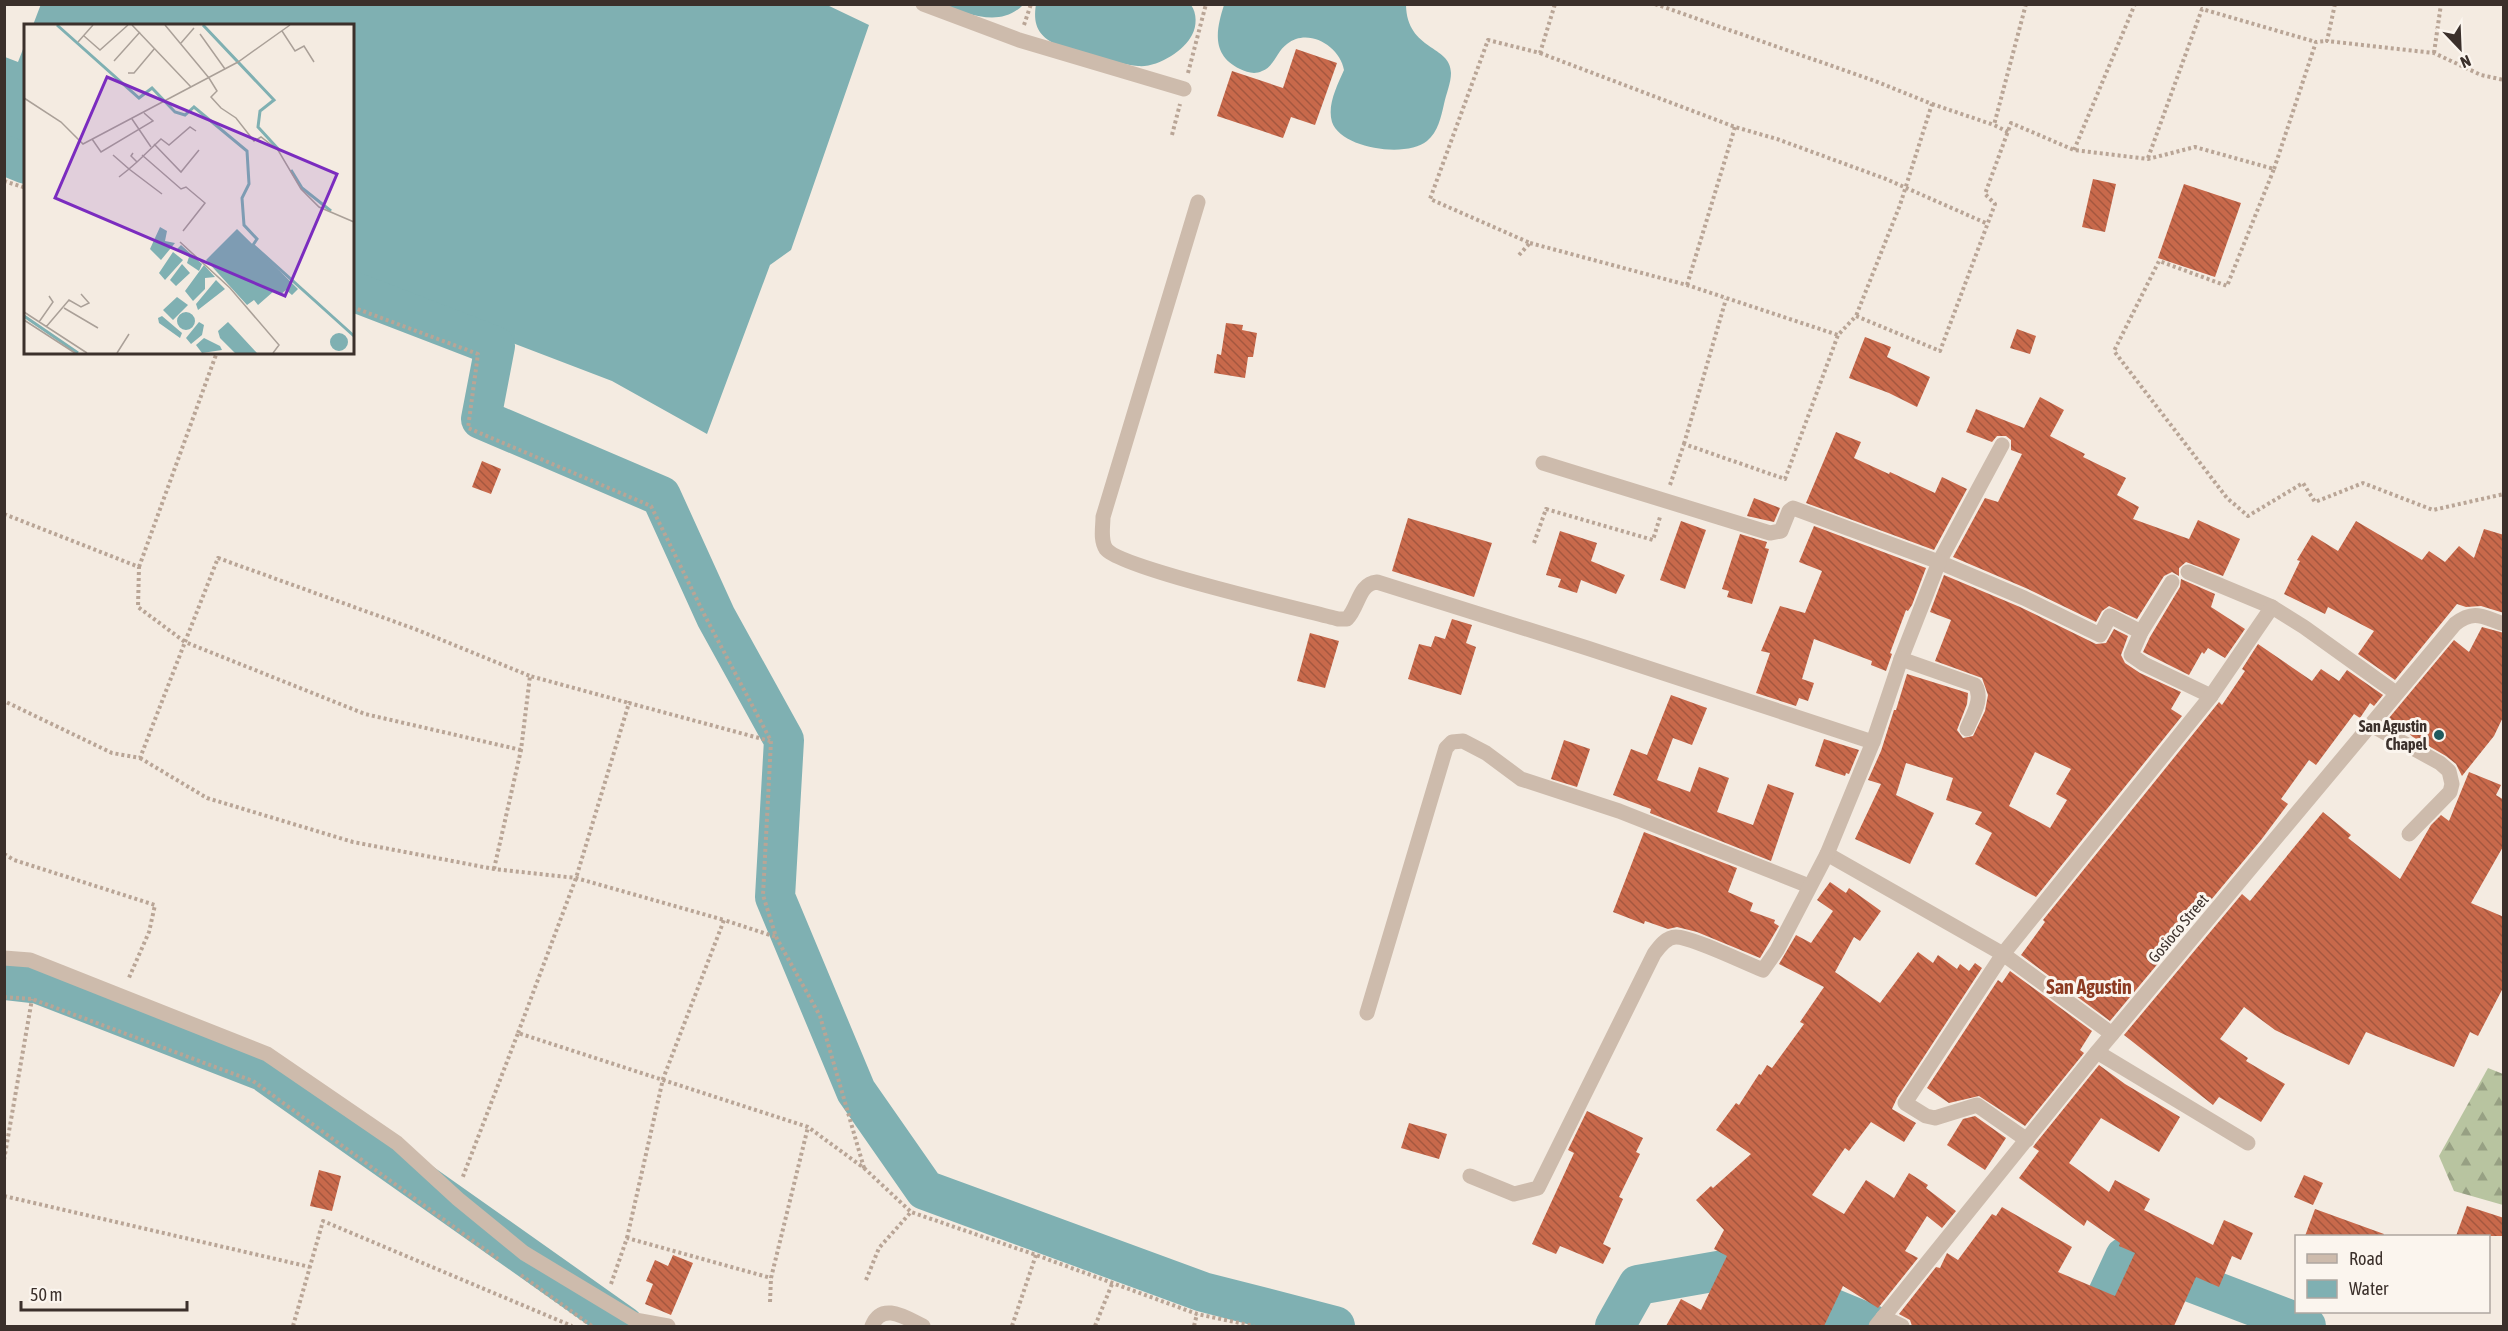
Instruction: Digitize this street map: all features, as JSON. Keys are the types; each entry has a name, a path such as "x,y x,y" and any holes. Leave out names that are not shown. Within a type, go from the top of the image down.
{"street":[{"path":"923,4 1019,40 1184,89"},
{"path":"1198,202 1103,517 1102,537 1107,549 1126,561 1158,571 1338,619 1347,619 1352,614 1362,590 1369,583 1377,582 1872,742"},
{"path":"1470,1176 1514,1194 1539,1188 1659,946 1675,937 1690,940 1764,970 1777,950 1827,854 1872,742 1939,562 2002,445"},
{"path":"1543,463 1775,533 1781,531 1789,511 1793,508 1939,562 2024,598 2100,635 2110,616 2141,632"},
{"path":"2188,573 2272,608 2304,627 2396,693"},
{"path":"2172,582 2141,632 2131,655 2144,664 2211,696"},
{"path":"2027,1140 1977,1104 1935,1118 1926,1116 1905,1102 2003,954 2211,696 2272,608"},
{"name":"Gosioco Street","path":"1880,1321 2097,1052 2455,624 2466,615 2477,614 2504,624"},
{"path":"1901,659 1975,685 1978,690 1978,702 1967,729"},
{"path":"2371,725 2440,763 2450,771 2450,792 2409,834"},
{"path":"1367,1013 1446,748 1452,741 1463,741 1486,753 1521,779 1619,811 1809,886"},
{"path":"1827,854 2003,954 2112,1034"},
{"path":"4,958 30,960 267,1054 397,1143 458,1199 524,1252 635,1320 668,1326"},
{"path":"2097,1052 2248,1143"},
{"path":"872,1326 875,1319 885,1312 893,1312 923,1326"},
{"path":"1880,1321 1902,1326"}],"path":[{"path":"1540,53 1555,4"},
{"path":"1655,4 1875,81 2008,132"},
{"path":"1994,125 2026,4"},
{"path":"2074,150 2135,4"},
{"path":"2327,41 2335,4"},
{"path":"2434,52 2442,4"},
{"path":"2148,159 2202,9 2316,42 2327,41 2434,52 2481,75 2504,80"},
{"path":"1838,335 1687,285 1530,243 1431,199 1488,40 1540,53 1735,127 1777,139 1906,188 1988,224"},
{"path":"2316,42 2274,169 2227,286 2158,261 2114,351 2227,498 2248,516 2303,483 2315,502 2363,483 2433,510 2504,494"},
{"path":"1684,444 1785,479 1838,335 1856,316 1906,188 1932,104"},
{"path":"1856,316 1940,351 1995,204 1985,194 2011,123 2074,150 2148,159 2194,147 2274,169"},
{"path":"1687,285 1735,127"},
{"path":"4,181 24,187"},
{"path":"1519,255 1530,243"},
{"path":"1534,543 1546,509 1653,540 1684,444 1726,299"},
{"path":"354,309 478,354 468,428 651,506 705,616 771,741 763,895 776,937 820,1016 864,1168"},
{"path":"216,354 139,567 138,607 185,642 365,714 521,750"},
{"path":"4,514 139,567"},
{"path":"140,758 218,558 415,629 530,676 771,741"},
{"path":"494,869 521,750 530,676"},
{"path":"4,701 111,753 140,758 207,798 353,842 494,869 576,878 776,937"},
{"path":"459,1185 576,878 629,703"},
{"path":"4,854 14,860 155,905 149,932 127,984"},
{"path":"609,1291 627,1238 663,1079 724,920"},
{"path":"4,997 32,999 253,1081 505,1263"},
{"path":"4,1160 32,999"},
{"path":"518,1033 808,1127 864,1168 911,1212 1197,1314 1254,1326"},
{"path":"770,1302 771,1278 808,1127"},
{"path":"4,1196 310,1267"},
{"path":"866,1280 879,1248 911,1212"},
{"path":"293,1326 323,1221 572,1326"},
{"path":"627,1238 771,1278"},
{"path":"1012,1326 1036,1255"},
{"path":"514,1270 592,1326"},
{"path":"1095,1326 1112,1284"},
{"path":"1194,1326 1197,1314"}],"green space":[{"path":"2488,1068 2503,1074 2503,1205 2454,1191 2439,1156"}],"water":[{"path":"41,4 825,4 869,25 791,250 770,265 707,434 612,381 354,282 354,24 33,24"},
{"path":"1036,4 1191,5 1195,16 1194,31 1183,47 1169,57 1145,66 1129,65 1053,43 1043,36 1037,27"},
{"path":"942,5 1023,5 1004,16 984,17"},
{"path":"1224,5 1406,5 1408,20 1413,31 1444,57 1451,73 1440,119 1434,133 1418,146 1391,150 1375,148 1348,139 1338,131 1331,116 1334,96 1344,70 1336,53 1313,38 1295,39 1287,44 1266,69 1253,73 1240,69 1224,57 1218,41 1219,24"},
{"path":"24,47 24,156 4,148 5,57 18,62"}],"building":[{"path":"1296,49 1337,63 1315,125 1291,117 1283,138 1217,116 1232,71 1283,88"},
{"path":"2093,179 2116,184 2105,232 2082,227"},
{"path":"2184,184 2241,203 2215,277 2158,258"},
{"path":"1226,323 1243,325 1242,330 1257,333 1253,357 1248,357 1245,378 1214,373 1217,354 1221,355"},
{"path":"2017,329 2036,336 2030,354 2010,348"},
{"path":"1865,337 1891,347 1887,357 1930,377 1917,407 1889,393 1849,378"},
{"path":"2040,397 2064,410 2050,436 2085,454 2083,457 2126,478 2117,495 2139,507 2133,519 2189,539 2198,520 2240,539 2223,576 2186,562 2179,568 2179,576 2172,572 2164,576 2137,619 2109,606 2102,611 2096,622 2028,589 1953,557 1985,498 1998,502 2022,454 2011,450 2011,440 2006,436 1997,436 1992,442 1966,432 1976,409 2024,428"},
{"path":"1836,432 1861,442 1854,458 1889,474 1890,472 1935,493 1942,477 1967,489 1934,550 1806,503"},
{"path":"482,461 501,469 491,494 472,487"},
{"path":"1754,498 1780,508 1774,522 1747,516"},
{"path":"1408,518 1492,543 1474,597 1392,571"},
{"path":"1681,521 1706,530 1685,589 1660,580"},
{"path":"2356,521 2422,560 2429,551 2445,562 2459,546 2474,558 2484,529 2504,535 2504,613 2481,606 2466,607 2457,604 2395,680 2358,654 2374,631 2328,607 2325,614 2284,594 2300,561 2297,560 2312,535 2338,551"},
{"path":"1814,526 1926,568 1912,605 1908,611 1906,610 1890,653 1892,654 1886,671 1871,665 1872,661 1814,639 1802,679 1814,683 1808,701 1799,698 1796,706 1756,693 1770,653 1761,651 1780,606 1805,613 1822,571 1799,562"},
{"path":"1560,531 1597,543 1591,561 1625,575 1616,594 1581,580 1577,593 1558,587 1561,579 1546,575"},
{"path":"1740,534 1767,542 1765,548 1769,549 1752,604 1727,597 1729,591 1722,589"},
{"path":"1944,575 2020,607 2096,644 2106,643 2114,629 2128,636 2121,655 2125,663 2140,673 2181,692 2171,709 2182,716 2036,897 1975,864 1992,833 1975,824 1982,812 1946,800 1953,778 1906,763 1896,795 1934,813 1910,864 1855,839 1881,784 1868,780 1881,751 1907,674 1968,693 1967,704 1957,730 1963,738 1973,736 1985,711 1988,695 1982,678 1935,661 1951,620 1930,612","holes":["2035,752 2071,769 2056,794 2067,800 2050,828 2009,806"]},
{"path":"2181,579 2215,594 2211,607 2245,629 2225,658 2208,648 2204,654 2202,652 2189,675 2143,652 2180,587"},
{"path":"1452,619 1472,625 1466,643 1476,647 1461,695 1408,679 1419,644 1431,647 1435,636 1445,639"},
{"path":"2482,627 2504,633 2504,715 2494,736 2462,776 2456,764 2446,756 2413,737 2389,718 2454,640 2469,652"},
{"path":"1310,633 1339,641 1325,688 1297,681"},
{"path":"2258,644 2312,681 2321,669 2339,681 2347,670 2383,695 2374,706 2370,703 2360,718 2354,714 2316,765 2309,760 2281,799 2288,804 2261,840 2110,1021 2021,955 2045,922 2043,920 2219,702 2222,705 2245,671 2242,669"},
{"path":"1671,695 1707,708 1692,745 1673,738 1657,780 1690,792 1699,767 1729,778 1717,812 1753,825 1768,784 1794,793 1771,861 1650,813 1651,809 1613,795 1631,749 1647,755"},
{"path":"1824,739 1859,750 1849,774 1846,773 1845,776 1815,766"},
{"path":"1564,740 1590,749 1577,787 1551,779"},
{"path":"2469,772 2501,785 2496,795 2504,800 2504,845 2471,903 2504,917 2504,986 2478,1036 2470,1032 2454,1067 2366,1032 2349,1065 2275,1030 2244,1007 2220,1039 2248,1058 2246,1061 2285,1084 2261,1122 2219,1097 2213,1105 2124,1035 2242,894 2250,901 2323,812 2351,835 2348,838 2400,879 2431,825 2441,815 2449,821"},
{"path":"1644,832 1737,868 1728,892 1753,903 1750,911 1775,920 1774,923 1779,926 1760,958 1697,932 1677,927 1668,929 1645,921 1644,924 1613,912"},
{"path":"1830,882 1846,893 1849,888 1881,911 1860,941 1854,937 1835,972 1880,1003 1918,952 1933,963 1938,955 1957,969 1960,964 1969,971 1975,963 1982,968 1892,1109 1916,1123 1904,1142 1871,1122 1849,1151 1845,1148 1812,1195 1844,1214 1866,1180 1894,1198 1909,1173 1928,1185 1926,1188 1956,1211 1942,1228 1927,1216 1905,1251 1918,1258 1878,1308 1843,1286 1824,1326 1666,1326 1681,1299 1701,1310 1727,1256 1714,1249 1724,1230 1696,1200 1751,1154 1716,1130 1736,1103 1739,1105 1767,1065 1772,1068 1804,1024 1800,1022 1824,987 1779,964 1796,935 1811,943 1833,911 1817,900"},
{"path":"2010,971 2092,1031 2080,1050 2084,1053 2025,1126 1979,1096 1949,1103 1927,1088 1998,980 2002,983"},
{"path":"2099,1065 2125,1084 2180,1117 2159,1152 2101,1118 2069,1163 2109,1192 2115,1180 2150,1199 2144,1210 2213,1245 2224,1220 2253,1233 2241,1260 2232,1256 2219,1287 2196,1277 2174,1326 1912,1326 1910,1320 1899,1314 1936,1267 1940,1268 1947,1253 1958,1260 1992,1214 1996,1216 2002,1207 2072,1247 2058,1272 2115,1296 2135,1253 2119,1246 2120,1243 2087,1220 2084,1226 2019,1178 2039,1151 2033,1147"},
{"path":"1587,1111 1643,1138 1636,1152 1640,1154 1619,1197 1623,1199 1603,1244 1611,1248 1603,1264 1560,1246 1556,1254 1532,1244 1574,1153 1568,1150"},
{"path":"1975,1116 2006,1138 1985,1170 1947,1145 1963,1119"},
{"path":"1409,1123 1447,1134 1439,1159 1401,1148"},
{"path":"319,1170 341,1176 332,1211 310,1206"},
{"path":"2304,1175 2323,1183 2313,1205 2294,1197"},
{"path":"2467,1206 2504,1218 2504,1236 2456,1235"},
{"path":"2315,1209 2384,1234 2384,1235 2305,1235"},
{"path":"673,1255 693,1263 671,1315 645,1304 653,1284 646,1281 655,1260 668,1266"}],"waterway":[{"path":"4,155 24,163"},
{"path":"354,292 495,346 481,419 661,496 716,617 784,740 775,897 856,1091 925,1190 1203,1292 1335,1326"},
{"path":"4,980 39,984 263,1071 624,1326"},
{"path":"2093,1326 2125,1257 2306,1326"},
{"path":"1615,1326 1638,1285 1735,1268 1875,1326"}],"place":[{"name":"San Agustin Chapel","path":"2439,735"}],"district":[{"name":"San Agustin","path":"2089,987"}]}
